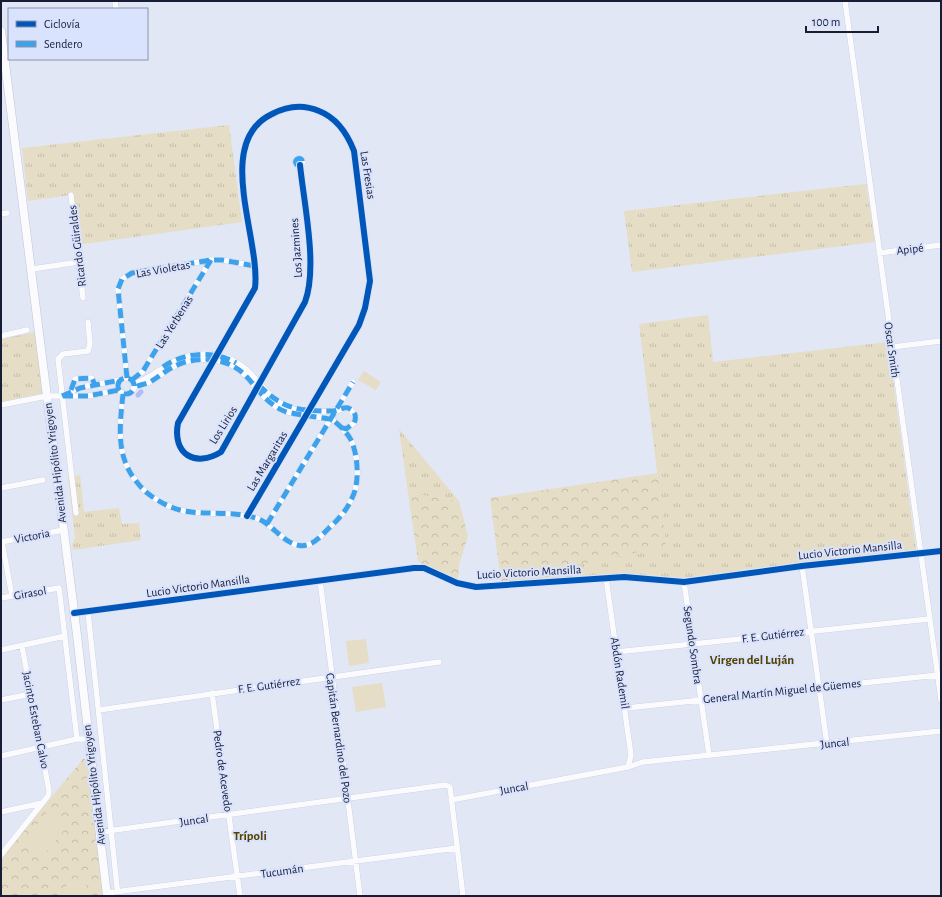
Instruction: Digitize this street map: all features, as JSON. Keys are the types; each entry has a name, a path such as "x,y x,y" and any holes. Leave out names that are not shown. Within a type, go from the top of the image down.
{"main road":[{"name":"Avenida Hipólito Yrigoyen","path":"1,31 32,269 107,895"}],"street":[{"name":"Oscar Smith","path":"845,1 941,700"},
{"name":"Las Fresias","path":"215,358 255,288 254,266 241,167 244,148 248,137 266,116 278,111 295,107 309,107 321,111 333,119 344,130 354,151 370,281 365,308 359,325 306,417"},
{"name":"Los Jazmines","path":"258,387 305,302 309,292 311,270 300,165"},
{"name":"Ricardo Güiraldes","path":"71,195 83,298"},
{"name":"Apipé","path":"879,253 941,245"},
{"name":"Las Violetas","path":"132,382 118,289 122,279 132,273 212,260 222,260 254,266"},
{"name":"Las Yerbenas","path":"132,382 143,371 212,260"},
{"path":"32,269 79,262"},
{"path":"83,508 76,510 58,359 63,354 87,352 90,344 88,322"},
{"path":"1,336 27,330"},
{"path":"892,347 941,341"},
{"path":"87,386 120,380 132,382 148,378 173,361 186,357 227,358 246,369 270,403 280,410 306,417 331,419 339,426 350,439 353,446 356,478 353,498 345,511 318,539 309,545 300,546 291,542 267,524 247,516 228,513 183,511 162,504 136,482 129,472 121,448 121,392 118,386 120,380"},
{"name":"Los Lirios","path":"215,358 178,423 176,434 178,444 192,458 204,459 221,452 258,387"},
{"path":"72,390 75,379 92,378 95,385"},
{"path":"88,396 121,392 131,393 132,382"},
{"path":"339,426 335,416 353,382"},
{"path":"258,387 274,399 294,410 310,411 350,409 356,417 354,423 349,428 339,426"},
{"path":"62,396 72,390 80,388"},
{"path":"1,405 47,396 81,396"},
{"path":"267,524 338,410"},
{"name":"Las Margaritas","path":"247,516 306,417"},
{"path":"1,488 44,480"},
{"path":"73,483 81,482"},
{"name":"Victoria","path":"2,542 63,530"},
{"path":"2,542 12,596"},
{"name":"Lucio Victorio Mansilla","path":"74,613 414,568 424,568 457,583 476,587 624,577 684,582 802,566 941,551"},
{"path":"802,566 827,744"},
{"name":"Abdón Rademil","path":"606,578 632,755 628,767"},
{"name":"Capitán Bernardino del Pozo","path":"320,580 331,677 360,896"},
{"name":"Segundo Sombra","path":"684,582 709,755"},
{"name":"Girasol","path":"1,598 59,588"},
{"name":"Avenida Hipólito Yrigoyen","path":"59,588 77,739"},
{"path":"88,612 118,894"},
{"name":"F. E. Gutiérrez","path":"616,652 812,630 930,619"},
{"path":"1,650 65,636"},
{"name":"Jacinto Esteban Calvo","path":"22,646 49,795 42,803"},
{"name":"F. E. Gutiérrez","path":"99,710 439,662"},
{"name":"General Martín Miguel de Güemes","path":"626,708 938,675"},
{"name":"Pedro de Acevedo","path":"212,693 240,896"},
{"path":"1,700 31,694"},
{"name":"Juncal","path":"100,832 445,785 450,787 451,800 628,767 643,762 941,731"},
{"path":"1,756 77,739 88,739"},
{"path":"451,800 463,896"},
{"path":"1,812 42,803"},
{"path":"1,854 42,803"},
{"name":"Tucumán","path":"107,895 458,848"}],"green space":[{"path":"229,125 242,222 77,245 71,195 28,201 22,148"},
{"path":"866,184 875,242 632,272 624,211"},
{"path":"708,315 713,362 888,342 916,550 674,579 619,574 501,582 666,545 639,324"},
{"path":"36,332 43,393 1,402 1,339"},
{"path":"364,371 381,382 376,390 358,380"},
{"path":"399,429 459,501 408,493"},
{"path":"658,473 666,546 501,582 490,498"},
{"path":"80,475 84,512 119,508 122,524 139,523 141,540 73,550 72,545 75,538 68,477"},
{"path":"408,493 459,501 468,536 459,565 458,580 427,568 418,561"},
{"path":"366,639 369,663 349,666 346,641"},
{"path":"382,683 386,707 356,712 352,687"},
{"path":"83,759 88,759 104,896 1,896 1,858"},
{"path":"50,808 70,823 44,855 25,840"},
{"path":"75,876 87,886 78,896 64,896 60,893"}],"waterway":[{"path":"138,395 141,392"}],"marked path":[{"path":"299,158 302,159 303,162 302,165 299,166 296,165 295,162 296,159 299,158"},
{"path":"127,378 118,289 122,279 132,273 211,260 222,260 255,266"},
{"path":"132,380 143,371 211,260"},
{"path":"163,367 180,358 199,354 218,356 236,363"},
{"path":"123,394 120,434 124,459 136,481 146,492 164,504 184,511 229,514 256,518 269,525 293,544 300,546 313,542 345,511 355,492 357,461 351,440 345,431 333,420 284,411 263,396 239,370 231,365 212,360 203,359 184,362 169,369 150,382 135,387"},
{"path":"71,390 75,379 92,378 95,385"},
{"path":"123,378 129,378 134,383 134,386 132,392 129,394 123,394 118,389 118,383 123,378"},
{"path":"62,396 80,388 120,380"},
{"path":"267,524 353,382"},
{"path":"259,385 276,400 293,407 321,411 335,411 346,408 352,410 355,414 354,423 346,429 340,427"},
{"path":"63,396 88,396 119,390"}],"cycle path":[{"path":"247,516 359,325 365,308 370,281 354,151 345,132 336,122 325,114 307,107 283,109 272,114 255,128 245,146 242,168 247,219 255,268 255,288 178,423 177,434 182,450 194,458 202,459 211,457 221,452 305,302 309,288 310,254 307,216 300,165"},
{"path":"74,613 414,568 424,568 457,583 476,587 624,577 684,582 802,566 941,551"}],"district":[{"name":"Virgen del Luján","path":"752,659"},
{"name":"Trípoli","path":"250,835"}]}
